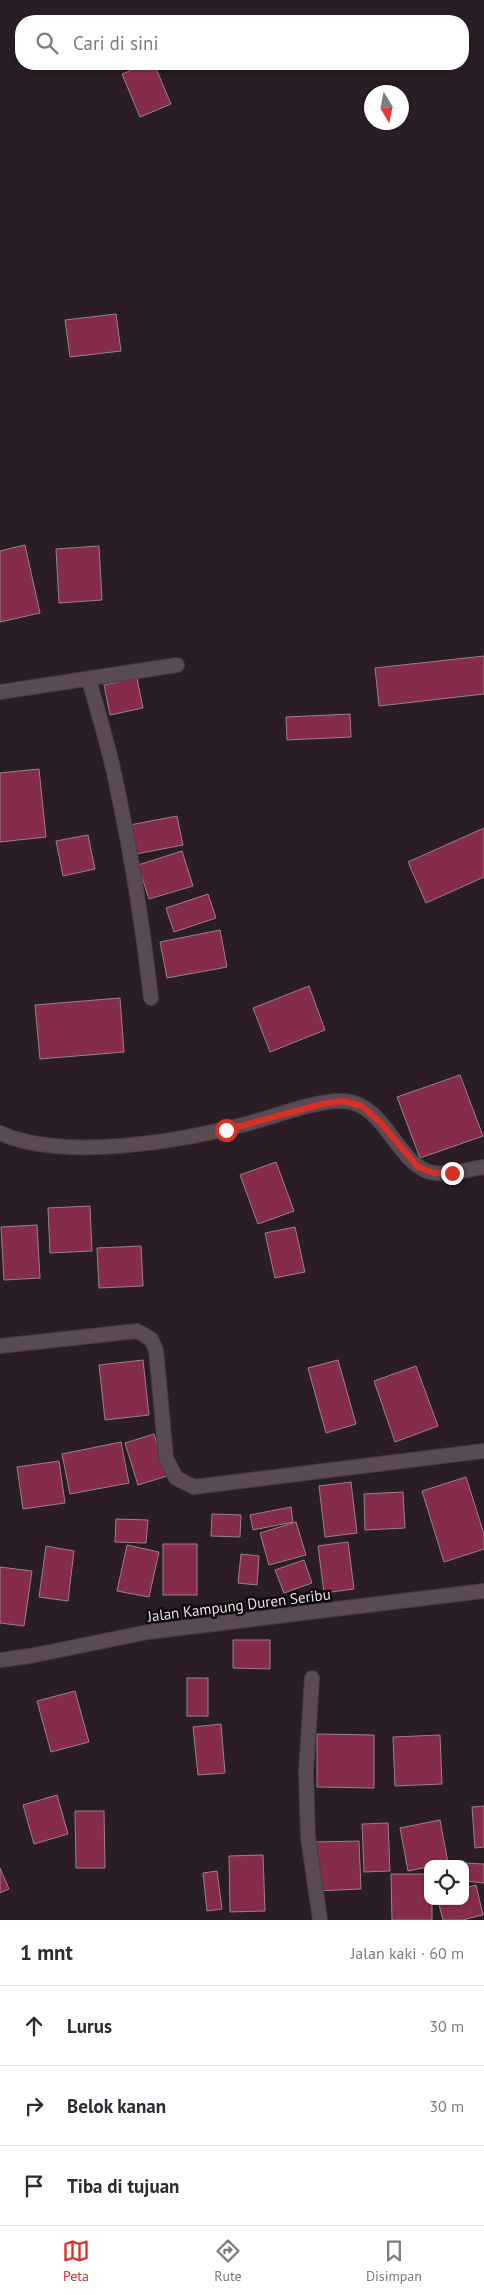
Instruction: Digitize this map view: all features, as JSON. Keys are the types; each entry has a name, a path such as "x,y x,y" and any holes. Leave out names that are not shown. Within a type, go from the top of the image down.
{"street":[{"path":"0,692 178,665"},
{"path":"89,680 117,785 131,853 145,942 151,998"},
{"path":"0,1133 11,1138 42,1145 77,1147 115,1146 226,1130 322,1104 343,1101 362,1106 381,1123 418,1167 434,1173 484,1167"},
{"path":"0,1346 137,1331 152,1339 156,1350 166,1458 176,1478 194,1487 484,1451"},
{"name":"Jalan Kampung Duren Seribu","path":"0,1660 30,1656 148,1632 484,1591"},
{"path":"312,1678 306,1772 308,1837 320,1920"}],"building":[{"path":"132,70 157,70 171,104 140,117 122,74"},
{"path":"116,314 121,351 70,357 65,320"},
{"path":"25,545 40,613 0,622 0,551"},
{"path":"99,546 102,600 59,603 56,549"},
{"path":"484,656 484,694 379,706 375,668"},
{"path":"137,678 143,708 110,715 104,685"},
{"path":"350,714 351,737 287,740 286,717"},
{"path":"39,769 46,837 0,842 0,773"},
{"path":"177,816 183,845 136,854 130,825"},
{"path":"484,828 484,877 426,903 408,862"},
{"path":"88,835 95,869 63,876 56,841"},
{"path":"182,851 193,886 149,899 138,865"},
{"path":"208,894 216,918 174,932 166,908"},
{"path":"220,930 227,967 167,978 160,942"},
{"path":"309,986 325,1030 270,1052 253,1008"},
{"path":"120,998 124,1052 40,1059 35,1005"},
{"path":"460,1075 483,1136 420,1158 397,1097"},
{"path":"276,1162 294,1211 258,1224 240,1175"},
{"path":"90,1206 92,1251 50,1253 48,1208"},
{"path":"37,1225 40,1278 4,1280 1,1227"},
{"path":"295,1227 305,1272 275,1278 265,1233"},
{"path":"141,1246 143,1286 99,1288 97,1248"},
{"path":"143,1360 149,1415 105,1420 99,1365"},
{"path":"338,1360 356,1424 326,1433 308,1368"},
{"path":"416,1366 438,1426 395,1442 374,1381"},
{"path":"154,1434 167,1476 138,1485 125,1443"},
{"path":"121,1442 129,1483 70,1494 62,1454"},
{"path":"59,1461 65,1503 23,1509 17,1467"},
{"path":"466,1477 484,1534 484,1549 444,1562 422,1491"},
{"path":"351,1482 357,1533 325,1537 319,1486"},
{"path":"403,1492 405,1528 365,1530 364,1494"},
{"path":"291,1507 293,1522 253,1530 250,1515"},
{"path":"212,1514 241,1515 240,1537 211,1536"},
{"path":"116,1519 148,1520 146,1543 115,1542"},
{"path":"296,1522 306,1555 269,1565 260,1533"},
{"path":"348,1542 354,1589 324,1593 318,1546"},
{"path":"163,1544 197,1544 197,1595 163,1595"},
{"path":"127,1545 159,1552 149,1597 117,1591"},
{"path":"46,1546 74,1551 68,1601 39,1597"},
{"path":"241,1554 259,1556 257,1585 238,1583"},
{"path":"304,1560 312,1583 284,1593 275,1570"},
{"path":"0,1567 32,1571 24,1626 0,1623"},
{"path":"233,1640 270,1640 270,1669 233,1668"},
{"path":"187,1678 208,1678 208,1716 187,1716"},
{"path":"75,1691 89,1742 51,1752 37,1701"},
{"path":"221,1724 225,1773 198,1775 193,1727"},
{"path":"317,1734 374,1735 374,1788 317,1787"},
{"path":"440,1735 442,1784 395,1786 393,1737"},
{"path":"57,1795 68,1834 34,1844 23,1805"},
{"path":"484,1806 484,1847 475,1848 472,1807"},
{"path":"75,1811 104,1811 105,1868 76,1868"},
{"path":"440,1820 447,1860 424,1860 424,1868 408,1871 400,1828"},
{"path":"388,1823 390,1871 364,1872 362,1824"},
{"path":"359,1841 361,1889 316,1891 315,1842"},
{"path":"263,1855 265,1911 230,1912 229,1856"},
{"path":"469,1863 484,1864 484,1883 469,1881"},
{"path":"0,1868 9,1889 0,1893"},
{"path":"217,1871 222,1909 207,1911 203,1873"},
{"path":"391,1874 424,1874 424,1905 432,1905 432,1920 392,1920"},
{"path":"476,1885 483,1915 462,1920 443,1920 439,1905 469,1905 469,1887"}],"route":[{"path":"226,1130 322,1104 343,1101 362,1106 381,1123 418,1167 434,1173 452,1173"}]}
